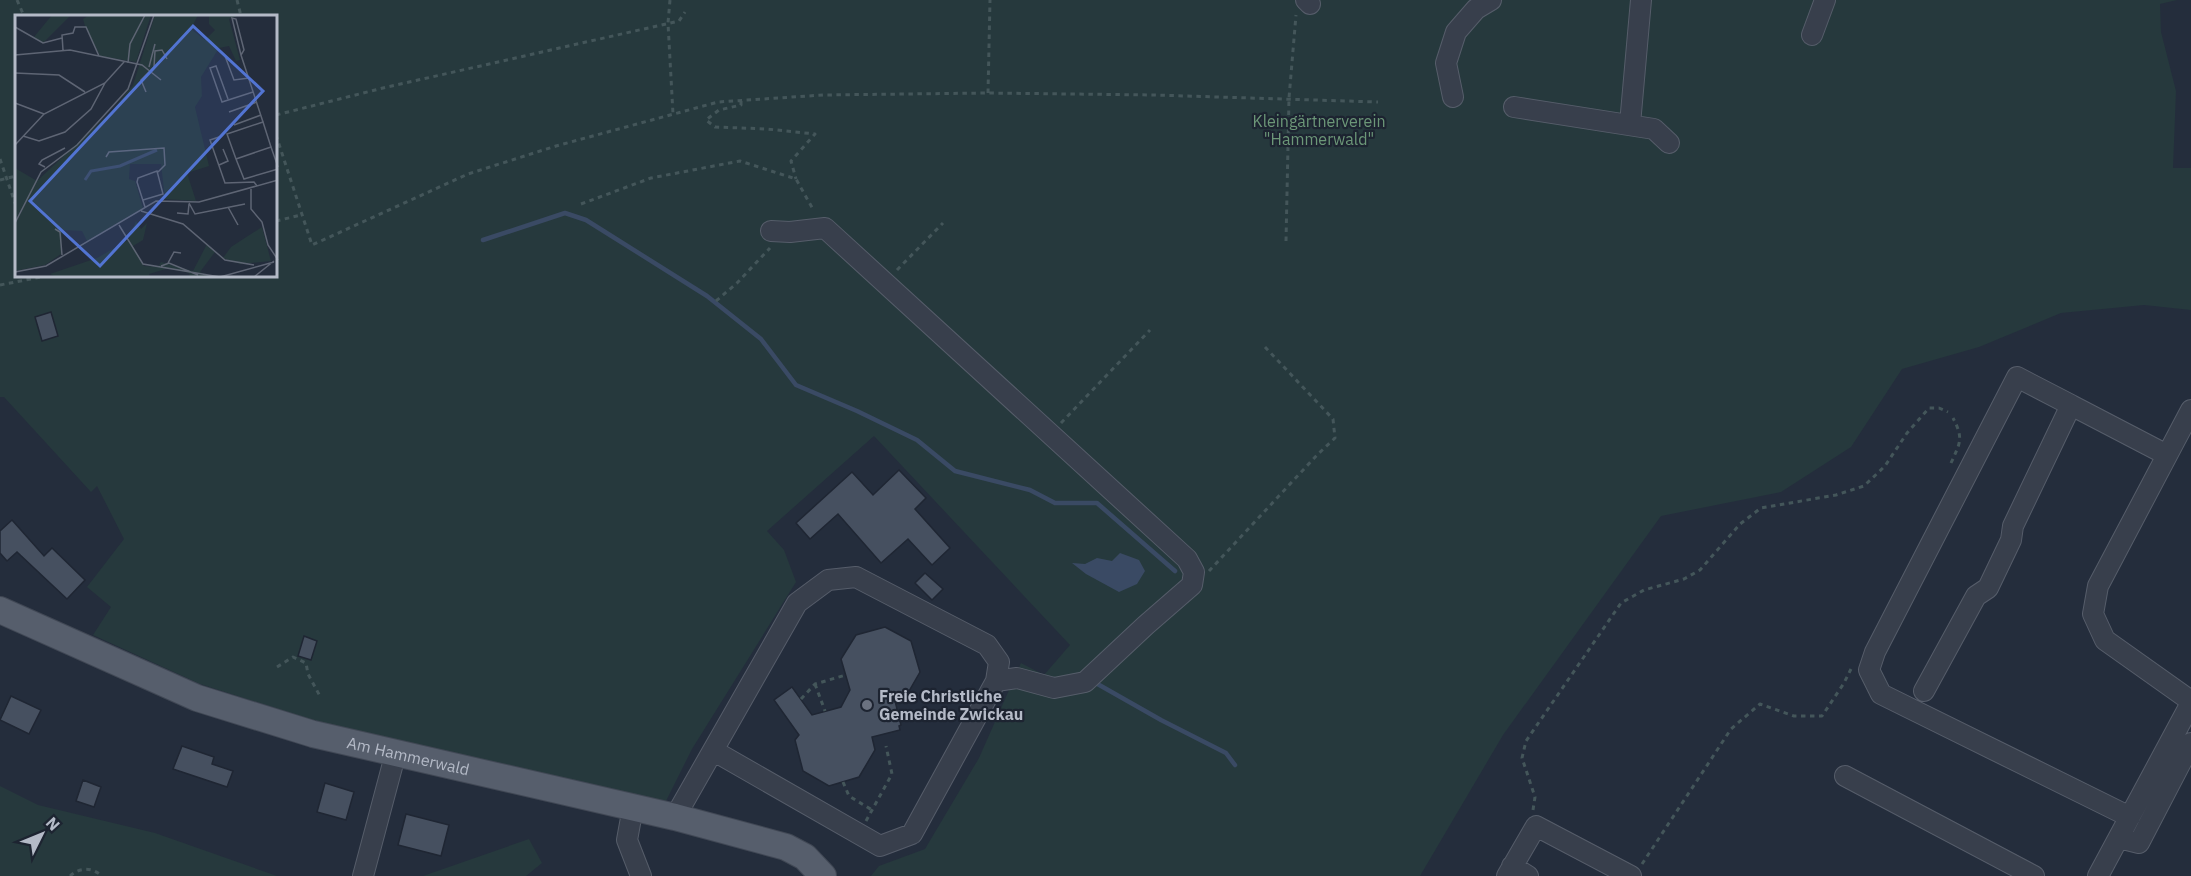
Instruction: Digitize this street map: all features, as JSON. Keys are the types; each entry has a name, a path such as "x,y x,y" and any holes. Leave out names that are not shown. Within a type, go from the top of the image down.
{"main road":[{"name":"Am Hammerwald","path":"0,610 197,698 313,734 675,817 786,847 805,857 823,876"}],"street":[{"path":"1453,97 1446,63 1456,32 1476,9 1491,0"},
{"path":"1630,124 1640,0 1646,0"},
{"path":"1812,35 1825,0"},
{"path":"1514,107 1654,129 1669,143"},
{"path":"781,232 825,228 1186,559 1194,572 1192,585 1085,682 1054,688 1017,678 996,681"},
{"path":"2130,817 1881,694 1869,670 1875,652 2017,377 2167,455"},
{"path":"1924,691 1976,596 1988,588 2011,540 2013,526 2071,405"},
{"path":"2098,876 2191,702 2105,640 2093,614 2097,586 2191,410"},
{"path":"675,817 797,603 828,580 856,577 987,645 999,662 996,681 912,834 880,846 714,751"},
{"path":"2119,838 2139,843 2191,743"},
{"path":"363,876 396,752"},
{"path":"1845,776 2033,876"},
{"path":"633,807 627,840 641,876"},
{"path":"1515,873 1536,826 1635,872"}],"path":[{"path":"17,0 24,15"},
{"path":"237,0 242,15"},
{"path":"670,0 668,23 673,114"},
{"path":"988,93 990,0"},
{"path":"1286,241 1289,98 1304,5"},
{"path":"278,114 679,21 685,12"},
{"path":"278,141 312,245 468,174 556,146 718,102 823,95 988,93 1289,98 1378,102"},
{"path":"741,101 741,105 719,110 706,120 715,127 815,134 791,161 796,179 825,228"},
{"path":"0,159 15,203"},
{"path":"581,204 651,178 740,161 796,179"},
{"path":"0,180 15,176"},
{"path":"278,221 301,215"},
{"path":"886,283 943,223"},
{"path":"716,301 737,283 767,251 781,232"},
{"path":"0,285 33,278"},
{"path":"1051,436 1150,330"},
{"path":"1192,585 1215,566 1335,438 1333,419 1266,346"},
{"path":"1536,826 1532,817 1535,797 1522,758 1526,741 1621,603 1644,590 1684,579 1700,570 1740,524 1761,508 1836,495 1864,486 1885,466 1906,434 1929,408 1939,408 1948,412"},
{"path":"1951,463 1961,442 1960,431 1953,418"},
{"path":"277,667 292,657 306,663 308,674 321,698"},
{"path":"1635,872 1731,729 1760,704 1794,716 1822,716 1855,662"},
{"path":"801,699 815,684 846,675"},
{"path":"815,684 825,711"},
{"path":"858,835 892,774 886,746"},
{"path":"843,782 849,796 872,810"},
{"path":"70,876 84,869 96,870 102,876"}],"green space":[{"name":"Kleingärtnerverein \"Hammerwald\"","path":"0,0 2177,0 2160,4 2161,32 2176,91 2173,168 2191,168 2191,310 2144,305 2061,313 1979,347 1902,369 1851,447 1781,492 1661,516 1503,735 1420,876 871,876 879,866 925,849 979,758 1021,663 1044,675 1070,645 874,436 767,531 784,550 796,582 692,749 666,801 533,773 309,719 200,684 93,635 111,607 87,587 124,539 97,486 91,492 4,397 0,397"},
{"path":"0,786 38,805 155,833 277,876 0,876"},
{"path":"529,839 542,863 526,876 423,876"}],"water":[{"path":"1120,553 1139,560 1145,571 1137,584 1119,592 1086,574 1072,563 1085,564 1097,558 1112,561"}],"building":[{"path":"51,312 58,336 42,341 35,317"},
{"path":"899,470 926,498 915,509 950,548 932,565 908,539 881,563 838,514 810,539 796,523 852,472 873,495"},
{"path":"12,520 44,556 52,548 85,580 67,599 17,552 7,561 0,553 0,531"},
{"path":"925,573 943,589 932,600 915,583"},
{"name":"Freie Christliche Gemeinde Zwickau","path":"885,627 911,641 920,672 905,698 895,701 901,725 900,730 872,737 875,750 859,777 829,786 803,771 795,740 799,735 774,700 792,687 812,715 841,707 850,690 841,659 856,635"},
{"path":"304,636 317,641 311,660 298,656"},
{"path":"11,696 41,710 29,734 0,720"},
{"path":"182,746 214,757 212,764 233,771 227,787 173,769"},
{"path":"83,780 101,787 94,807 76,801"},
{"path":"325,783 354,792 346,820 317,812"},
{"path":"406,814 449,825 441,856 398,845"}],"waterway":[{"path":"483,240 565,213 586,220 707,296 761,339 796,385 917,440 955,471 1030,490 1055,503 1097,503 1175,571"},
{"path":"1094,682 1226,753 1235,765"}],"place":[{"name":"Freie Christliche Gemeinde Zwickau","path":"867,705"}]}
